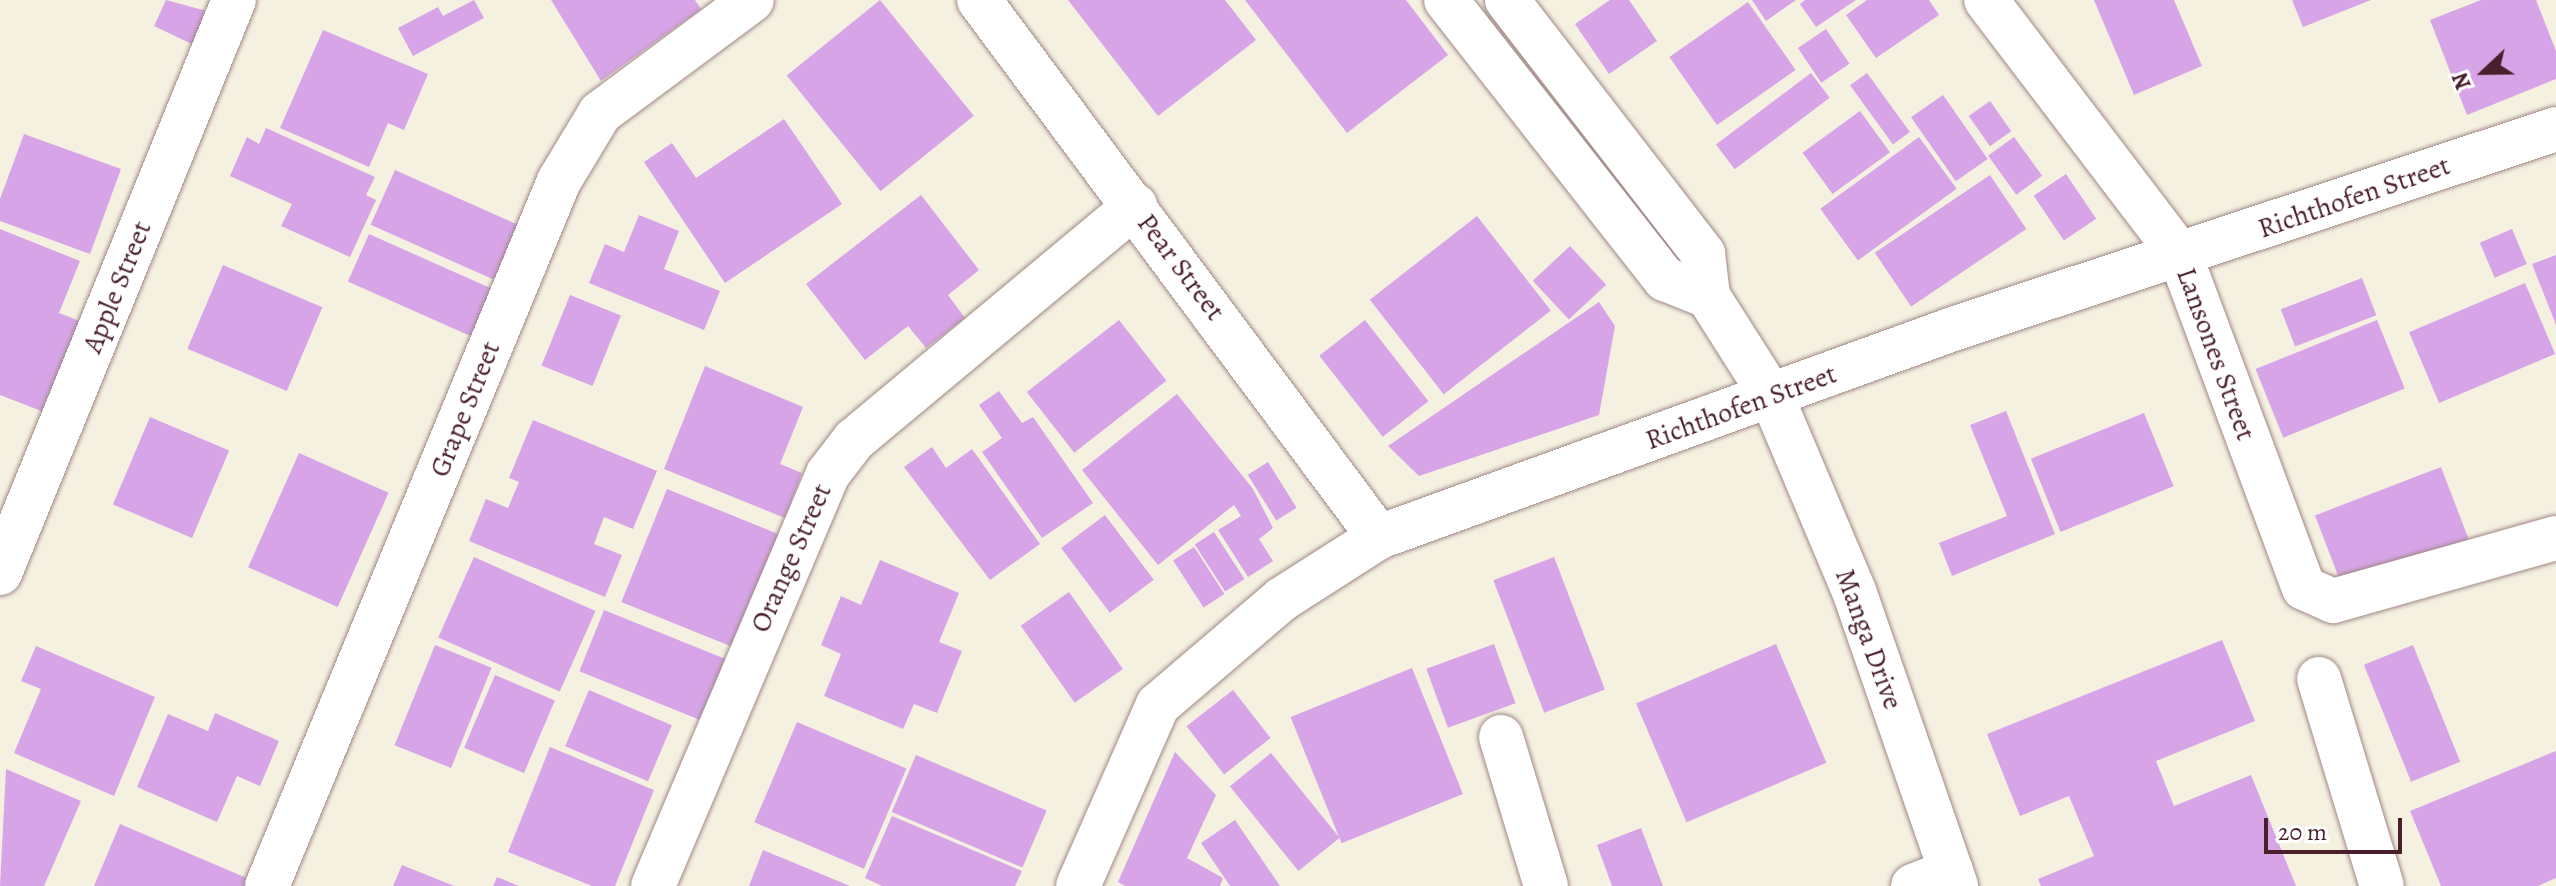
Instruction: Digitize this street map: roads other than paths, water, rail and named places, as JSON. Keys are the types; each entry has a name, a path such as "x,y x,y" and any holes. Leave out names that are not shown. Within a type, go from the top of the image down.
{"street":[{"name":"Apple Street","path":"0,573 234,0"},
{"name":"Grape Street","path":"267,886 559,181 600,113 752,0"},
{"name":"Pear Street","path":"979,0 1379,537"},
{"path":"1446,0 1665,279 1708,296 1703,254 1507,0"},
{"name":"Lansones Street","path":"1986,0 2180,255 2304,588 2333,601 2556,538"},
{"path":"1527,107 1568,78"},
{"name":"Richthofen Street","path":"1078,886 1158,705 1282,599 1379,537 2180,255 2556,129"},
{"name":"Orange Street","path":"653,886 828,474 854,440 1135,206"},
{"name":"Manga Drive","path":"1708,296 1772,397 1854,591 1940,881"},
{"path":"2319,679 2382,886"},
{"path":"1501,737 1546,886"}]}
